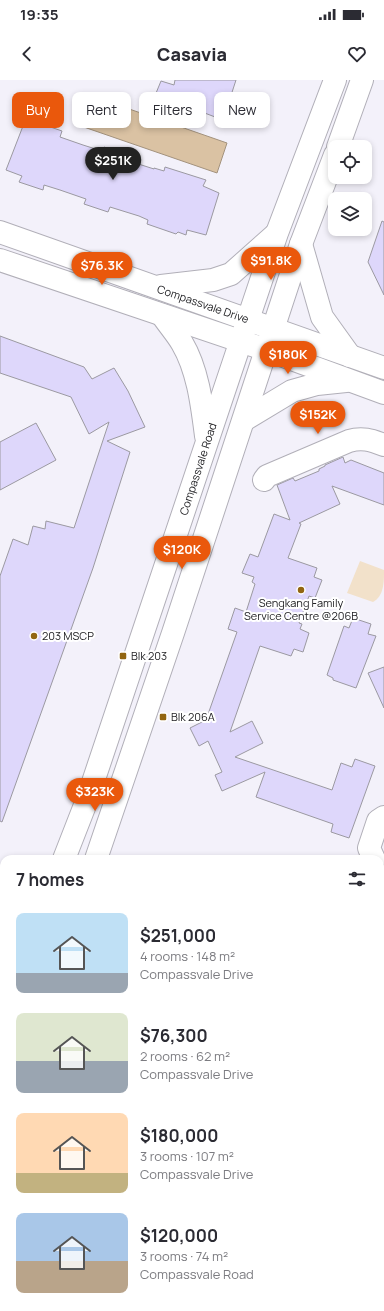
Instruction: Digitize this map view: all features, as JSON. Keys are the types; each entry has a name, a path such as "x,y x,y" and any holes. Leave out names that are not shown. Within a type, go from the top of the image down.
{"street":[{"name":"Compassvale Road","path":"66,855 87,800 277,233 335,80"},
{"path":"341,140 362,80"},
{"path":"97,855 244,420 301,244 328,173"},
{"name":"Compassvale Drive","path":"0,232 384,368"},
{"path":"156,287 213,280 231,274 277,233"},
{"path":"301,244 322,317 350,356"},
{"path":"0,260 267,350 384,393"},
{"path":"162,315 182,343 191,362 201,398 207,441"},
{"path":"244,420 292,392 302,388 349,380"},
{"path":"264,480 267,476 358,438 368,439 384,445"},
{"path":"372,855 369,848 378,821 384,817"}],"shaded area":[{"path":"131,110 139,112 139,128 184,128 227,143 217,173 87,128 131,128"},
{"path":"360,561 384,570 381,592 377,599 373,602 347,593"}],"building":[{"path":"175,80 236,80 232,92 214,92 214,117 206,114 206,92 156,92 161,81 174,85"},
{"path":"22,128 53,128 62,131 60,137 102,151 104,147 128,155 126,160 164,171 165,167 206,180 203,186 219,193 206,235 187,230 186,235 178,232 176,234 147,224 148,220 139,216 110,207 108,212 84,204 86,199 60,190 44,185 43,190 19,182 22,176 6,170"},
{"path":"382,221 384,222 384,295 368,262"},
{"path":"0,336 84,367 92,379 114,368 128,391 145,427 107,441 130,452 93,568 2,822 0,821 0,576 13,539 28,545 33,526 45,529 46,521 74,528 109,422 89,434 71,397 0,373"},
{"path":"36,423 56,460 0,490 0,442"},
{"path":"343,457 345,463 351,460 384,473 384,505 332,486 340,504 299,523 301,524 288,558 317,568 314,577 322,580 315,598 309,596 299,623 302,624 300,629 309,633 303,652 294,649 291,656 260,646 230,732 252,721 263,743 235,757 332,790 341,763 352,767 355,759 375,766 349,838 331,832 333,824 256,797 265,772 222,791 215,775 222,772 208,741 199,746 190,728 206,720 237,632 228,629 235,608 246,612 255,584 252,582 254,577 242,573 250,554 258,557 274,514 290,520 277,485 293,478 295,481 319,471 319,469 325,465"},
{"path":"353,618 371,624 368,634 376,636 356,688 333,680 333,678 327,675 344,626 349,628"},
{"path":"384,667 384,708 368,673"}],"place":[{"name":"Sengkang Family Service Centre @206B","path":"301,590"},
{"name":"203 MSCP","path":"34,636"},
{"name":"Blk 203","path":"123,656"},
{"name":"Blk 206A","path":"163,717"}]}
